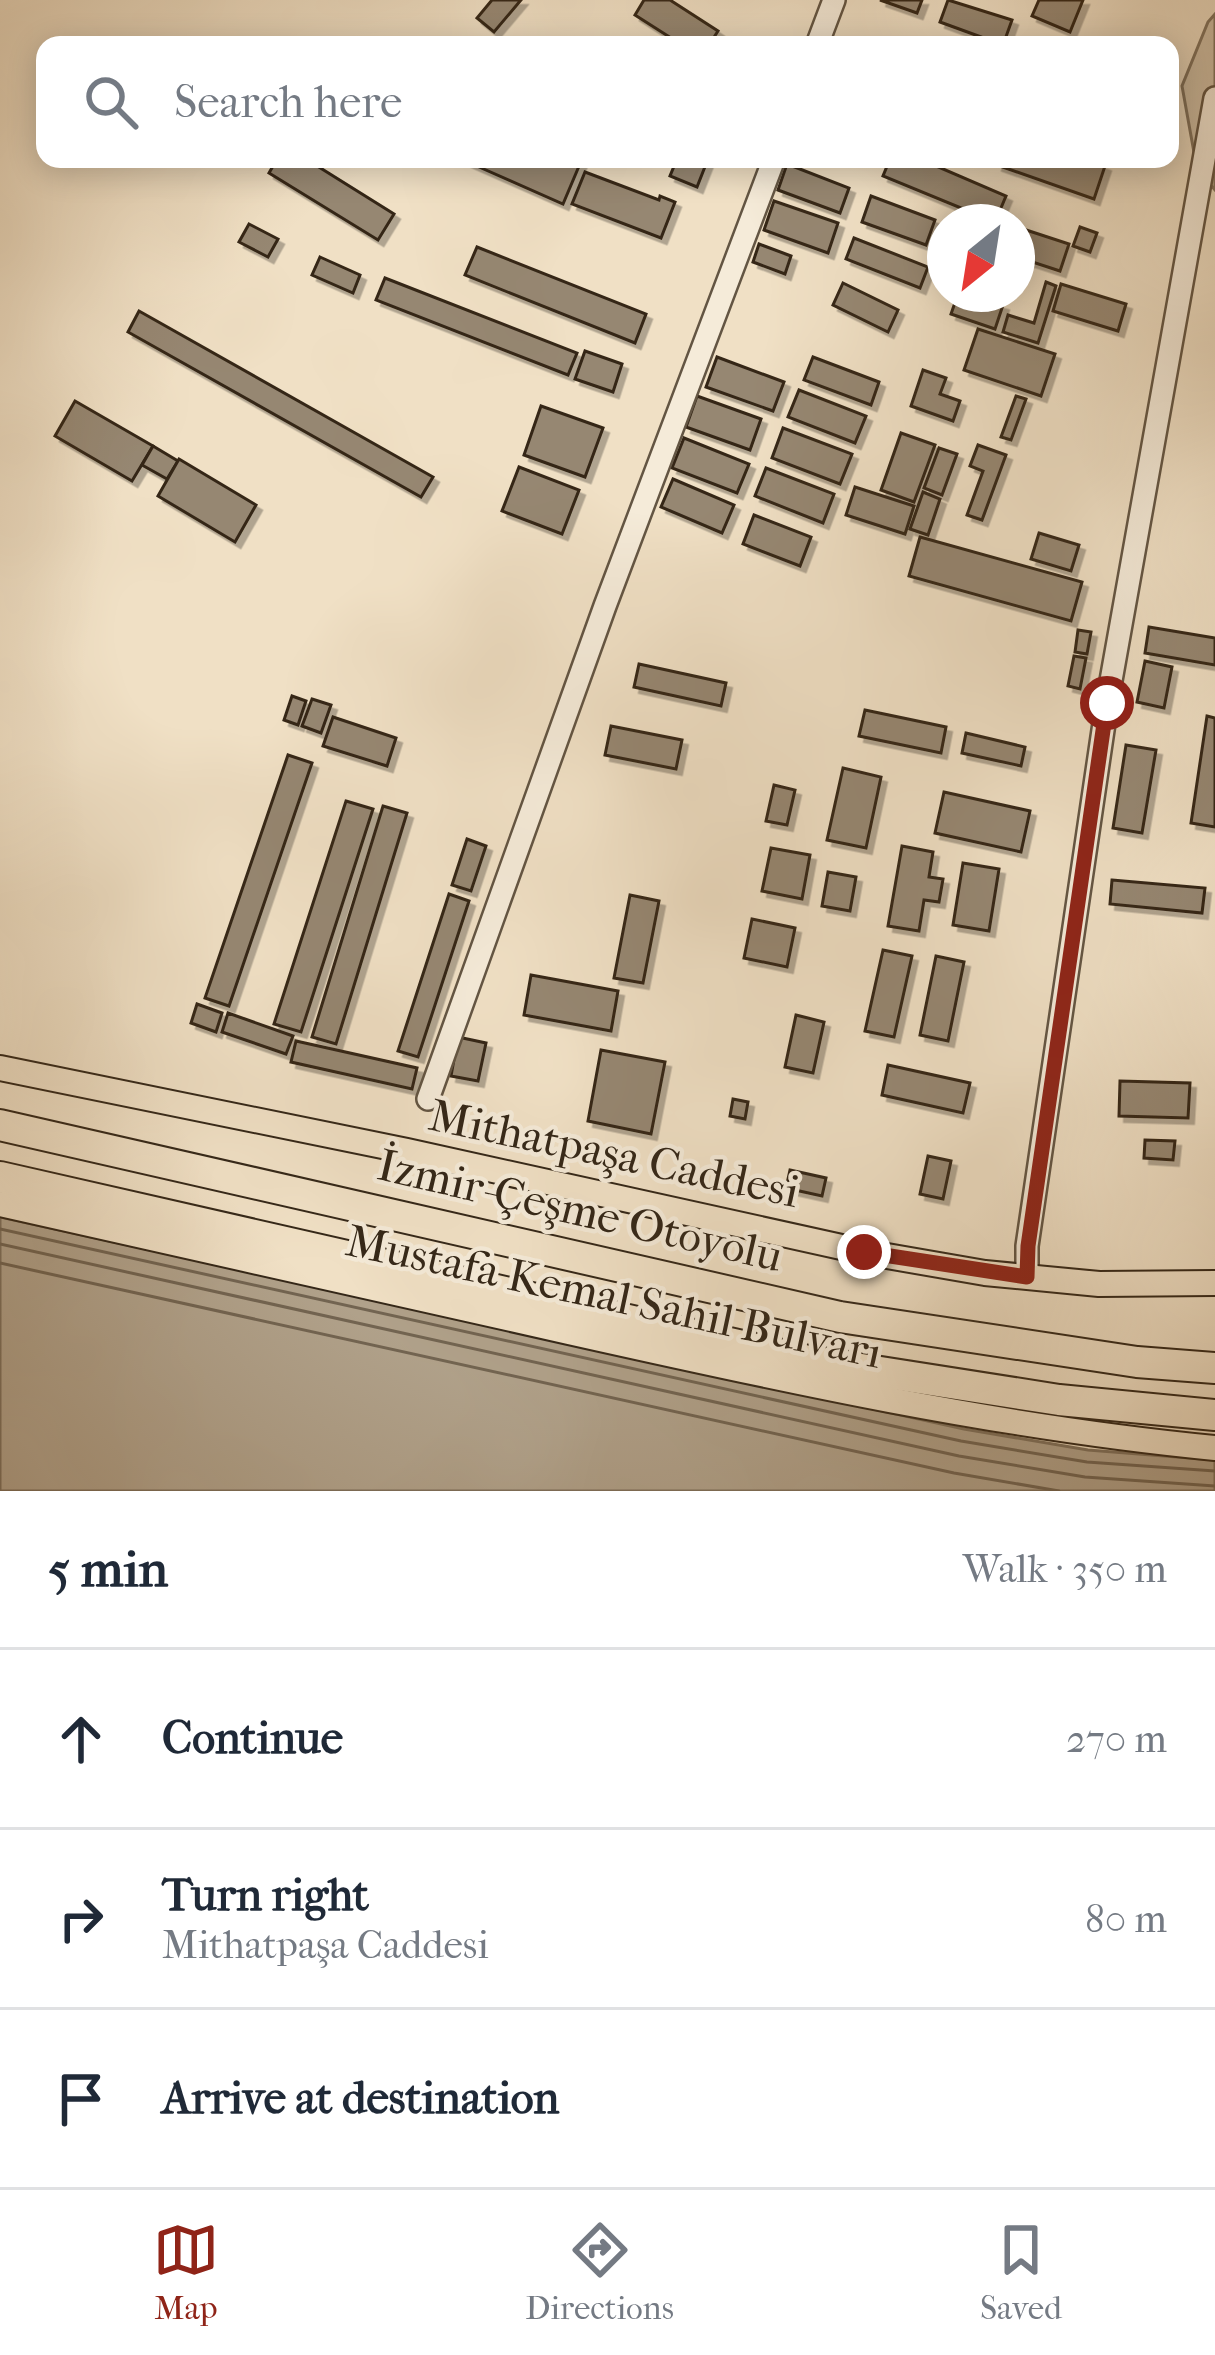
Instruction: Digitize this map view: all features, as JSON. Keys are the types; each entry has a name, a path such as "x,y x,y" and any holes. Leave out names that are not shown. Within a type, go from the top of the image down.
{"highway":[{"name":"İzmir-Çeşme Otoyolu","path":"0,1125 840,1317 1137,1362 1215,1368"},
{"path":"0,1178 805,1360 1059,1400 1215,1415"}],"main road":[{"name":"Mithatpaşa Caddesi","path":"0,1068 864,1252 1099,1284 1215,1283"},
{"name":"Mustafa Kemal Sahil Bulvarı","path":"0,1204 736,1369 1129,1440 1215,1448"}],"lane":[{"path":"820,36 834,0"},
{"path":"1027,1277 1107,703 1215,98"},
{"path":"428,1099 605,606 771,168"}],"shaded area":[{"path":"1215,14 1215,190 1197,169 1182,86"}],"water":[{"path":"0,1217 964,1429 1088,1450 1215,1460 1215,1491 0,1491"}],"building":[{"path":"492,0 521,0 494,32 477,18"},
{"path":"644,0 670,0 718,31 715,36 668,36 635,15"},
{"path":"880,0 922,0 917,13"},
{"path":"948,0 1012,20 1006,36 978,36 940,22"},
{"path":"1039,0 1083,0 1070,32 1032,16"},
{"path":"272,168 320,168 394,214 378,240 269,173"},
{"path":"481,168 578,168 563,204"},
{"path":"673,168 704,168 697,187 670,176"},
{"path":"786,168 849,188 840,213 778,190"},
{"path":"886,168 941,168 1006,196 1003,204 951,204 883,176"},
{"path":"1006,168 1104,168 1094,199"},
{"path":"585,172 675,202 661,238 572,204"},
{"path":"871,196 927,217 927,242 926,245 862,222"},
{"path":"774,201 838,223 828,253 764,230"},
{"path":"249,224 278,239 268,257 239,242"},
{"path":"1080,227 1097,233 1090,252 1073,246"},
{"path":"1035,233 1069,244 1060,271 1035,263"},
{"path":"854,238 927,270 920,288 846,259"},
{"path":"759,244 791,256 785,274 753,262"},
{"path":"477,247 646,314 635,343 465,275"},
{"path":"320,257 360,275 353,293 312,275"},
{"path":"385,278 577,353 568,375 376,300"},
{"path":"1046,282 1056,286 1038,343 1003,332 1008,315 1034,323"},
{"path":"843,283 898,310 888,332 833,305"},
{"path":"1061,284 1126,304 1118,331 1053,311"},
{"path":"139,311 433,477 421,497 128,332"},
{"path":"952,312 1001,312 995,329"},
{"path":"978,329 1055,354 1041,396 964,370"},
{"path":"585,351 622,364 613,392 575,379"},
{"path":"717,357 784,382 773,411 706,387"},
{"path":"813,357 879,382 871,405 804,380"},
{"path":"923,370 946,378 940,394 960,401 953,421 911,406"},
{"path":"799,390 866,416 855,443 788,417"},
{"path":"697,396 761,419 750,450 686,427"},
{"path":"1016,396 1026,399 1011,440 1001,437"},
{"path":"75,401 153,446 132,481 55,436"},
{"path":"541,406 603,428 585,477 524,455"},
{"path":"783,428 852,454 840,484 772,458"},
{"path":"901,433 935,445 914,502 881,490"},
{"path":"684,438 749,464 737,493 672,468"},
{"path":"978,445 1006,455 982,520 967,515 983,471 970,466"},
{"path":"153,446 178,461 167,479 142,465"},
{"path":"939,448 957,454 942,495 924,488"},
{"path":"179,459 256,505 235,542 158,496"},
{"path":"519,467 579,490 562,534 502,511"},
{"path":"766,468 834,494 823,523 755,496"},
{"path":"673,479 734,505 722,533 661,507"},
{"path":"855,487 914,506 905,534 846,515"},
{"path":"923,492 940,499 928,535 910,529"},
{"path":"754,515 811,537 800,566 743,544"},
{"path":"1039,533 1079,545 1071,571 1031,559"},
{"path":"920,537 1082,582 1071,621 909,576"},
{"path":"1149,627 1215,638 1215,665 1145,653"},
{"path":"1078,630 1091,632 1087,654 1075,652"},
{"path":"1074,656 1086,658 1080,689 1068,686"},
{"path":"1145,661 1172,667 1164,708 1137,702"},
{"path":"639,664 726,683 721,706 634,687"},
{"path":"292,696 306,701 298,725 284,720"},
{"path":"312,699 331,705 321,733 302,726"},
{"path":"865,710 946,727 941,753 859,736"},
{"path":"1207,716 1215,718 1215,827 1191,823"},
{"path":"333,717 396,738 387,766 323,746"},
{"path":"611,726 682,740 676,769 605,755"},
{"path":"966,733 1025,747 1021,766 962,753"},
{"path":"1126,745 1156,750 1142,833 1113,828"},
{"path":"288,755 312,763 229,1006 205,998"},
{"path":"843,768 881,777 866,848 827,840"},
{"path":"774,785 795,790 787,825 766,821"},
{"path":"944,792 1030,811 1021,852 935,833"},
{"path":"346,801 373,809 301,1032 274,1024"},
{"path":"383,806 407,813 336,1044 312,1037"},
{"path":"467,839 486,846 471,891 452,885"},
{"path":"902,846 933,852 929,877 943,879 939,902 924,900 919,931 888,926"},
{"path":"771,848 810,855 802,899 762,891"},
{"path":"963,863 999,869 989,931 953,925"},
{"path":"828,872 856,877 850,911 822,906"},
{"path":"1112,880 1205,888 1202,913 1110,904"},
{"path":"449,894 469,901 418,1057 398,1051"},
{"path":"630,895 659,901 643,983 614,978"},
{"path":"752,919 795,928 787,967 744,958"},
{"path":"883,950 912,956 894,1037 865,1031"},
{"path":"936,956 964,962 948,1041 920,1035"},
{"path":"531,975 618,991 611,1031 524,1015"},
{"path":"197,1004 222,1013 216,1032 191,1023"},
{"path":"228,1013 293,1036 286,1054 222,1032"},
{"path":"796,1015 824,1022 813,1073 785,1067"},
{"path":"458,1037 486,1043 478,1081 451,1076"},
{"path":"296,1041 417,1068 412,1089 291,1062"},
{"path":"601,1050 665,1062 651,1134 588,1121"},
{"path":"888,1065 970,1083 963,1113 882,1095"},
{"path":"1120,1081 1190,1083 1188,1118 1119,1116"},
{"path":"733,1099 748,1102 745,1119 730,1116"},
{"path":"1145,1140 1175,1141 1173,1160 1144,1158"},
{"path":"928,1156 951,1161 943,1199 920,1194"},
{"path":"790,1170 826,1178 822,1196 786,1188"}],"route":[{"path":"864,1252 1027,1277 1107,703"}]}
